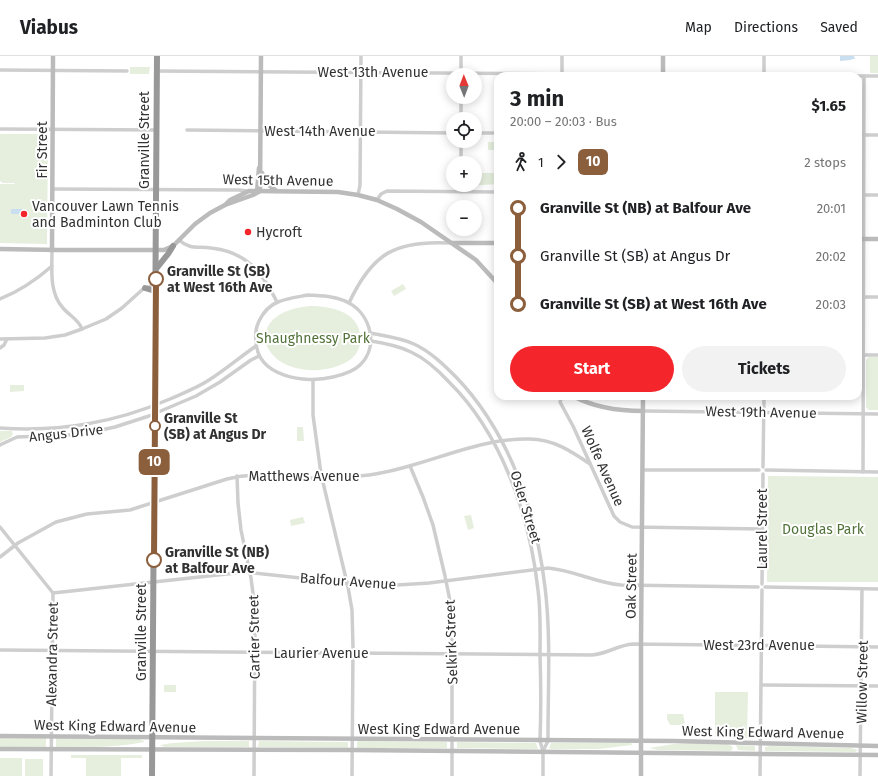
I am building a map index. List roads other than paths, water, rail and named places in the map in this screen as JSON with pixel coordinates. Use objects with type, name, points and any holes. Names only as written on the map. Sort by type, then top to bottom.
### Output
[{"type":"highway","name":"Granville Street","points":[[152,776],[157,56]]},
{"type":"highway","points":[[156,269],[173,246]]},
{"type":"highway","points":[[145,288],[155,288]]},
{"type":"main road","name":"Fir Street","points":[[52,250],[53,56]]},
{"type":"main road","points":[[258,192],[261,172],[261,56]]},
{"type":"main road","points":[[663,56],[663,72]]},
{"type":"main road","points":[[258,192],[258,172],[260,164]]},
{"type":"main road","points":[[261,172],[267,184],[277,191]]},
{"type":"main road","points":[[225,205],[230,200],[249,191]]},
{"type":"main road","name":"West 15th Avenue","points":[[249,191],[324,192],[358,195],[377,200]]},
{"type":"main road","points":[[0,249],[168,249],[203,218],[225,205],[258,192]]},
{"type":"main road","points":[[377,200],[409,216],[452,243],[476,260],[494,280]]},
{"type":"main road","points":[[864,239],[878,239]]},
{"type":"main road","points":[[452,243],[494,243]]},
{"type":"main road","points":[[583,400],[605,408],[643,411]]},
{"type":"main road","name":"Oak Street","points":[[641,776],[643,400]]},
{"type":"main road","name":"West King Edward Avenue","points":[[0,736],[734,742],[760,744],[878,746]]},
{"type":"main road","points":[[734,742],[735,753]]},
{"type":"main road","name":"West King Edward Avenue","points":[[0,749],[452,750],[878,755]]},
{"type":"street","points":[[358,195],[360,185],[361,56]]},
{"type":"street","points":[[461,56],[461,68]]},
{"type":"street","points":[[562,56],[562,72]]},
{"type":"street","points":[[764,56],[764,72]]},
{"type":"street","points":[[0,70],[126,70]]},
{"type":"street","name":"West 13th Avenue","points":[[157,71],[446,74]]},
{"type":"street","name":"West 13th Avenue","points":[[482,74],[494,74]]},
{"type":"street","points":[[863,472],[864,76],[878,76]]},
{"type":"street","points":[[0,129],[156,130]]},
{"type":"street","name":"West 14th Avenue","points":[[187,130],[446,133]]},
{"type":"street","points":[[482,133],[494,133]]},
{"type":"street","points":[[864,135],[878,136]]},
{"type":"street","name":"West 15th Avenue","points":[[52,189],[249,191]]},
{"type":"street","points":[[377,200],[385,191],[446,192]]},
{"type":"street","points":[[482,192],[494,192]]},
{"type":"street","points":[[864,195],[878,195]]},
{"type":"street","points":[[179,240],[188,247],[219,249],[237,255],[249,262],[265,279],[277,302]]},
{"type":"street","points":[[348,303],[361,278],[369,267],[388,252],[400,247],[416,244],[434,242],[452,243]]},
{"type":"street","name":"Fir Street","points":[[52,250],[52,280],[55,295],[61,306],[79,322],[82,329]]},
{"type":"street","points":[[0,299],[15,293],[52,266]]},
{"type":"street","points":[[0,339],[45,338],[65,335],[106,319],[122,308],[145,288]]},
{"type":"street","points":[[308,295],[327,296],[348,303],[355,307],[363,316],[368,324],[370,334],[371,341],[365,360],[359,366],[332,378],[313,380],[289,377],[274,370],[264,363],[259,356],[256,346],[256,330],[261,316],[277,302],[308,295]]},
{"type":"street","points":[[864,297],[878,297]]},
{"type":"street","name":"Osler Street","points":[[370,334],[395,338],[414,344],[432,355],[450,372],[479,404],[502,441],[518,478],[530,513],[543,569],[547,611],[548,741],[543,751]]},
{"type":"street","points":[[0,348],[4,345],[7,339]]},
{"type":"street","name":"Osler Street","points":[[371,341],[394,345],[411,352],[427,361],[454,386],[473,408],[487,430],[512,481],[529,539],[535,569],[540,611],[540,741],[543,751],[543,776]]},
{"type":"street","name":"Angus Drive","points":[[0,428],[17,429],[69,427],[122,417],[155,405],[208,380],[256,346]]},
{"type":"street","points":[[864,355],[878,355]]},
{"type":"street","name":"Angus Drive","points":[[0,445],[17,437],[69,435],[92,432],[115,427],[155,414],[196,396],[259,356]]},
{"type":"street","points":[[313,380],[313,415],[322,478],[352,610],[352,776]]},
{"type":"street","name":"Wolfe Avenue","points":[[561,400],[560,402],[574,426],[614,516],[618,521],[628,527],[642,528],[762,529]]},
{"type":"street","points":[[764,400],[763,467],[766,470],[878,472]]},
{"type":"street","name":"West 19th Avenue","points":[[643,411],[878,414]]},
{"type":"street","points":[[17,429],[17,437]]},
{"type":"street","name":"Matthews Avenue","points":[[0,557],[33,534],[56,522],[72,517],[99,512],[130,510],[237,476],[266,474],[298,478],[322,478],[370,475],[410,466],[494,442],[529,438],[544,440],[562,446],[590,464]]},
{"type":"street","name":"Selkirk Street","points":[[410,466],[433,525],[452,611],[452,776]]},
{"type":"street","points":[[643,470],[759,470],[763,467]]},
{"type":"street","points":[[759,470],[762,474],[766,470]]},
{"type":"street","name":"Laurel Street","points":[[760,776],[762,474]]},
{"type":"street","name":"Cartier Street","points":[[237,476],[241,530],[250,572],[255,609],[254,776]]},
{"type":"street","name":"Alexandra Street","points":[[0,527],[53,593],[51,776]]},
{"type":"street","name":"Balfour Avenue","points":[[53,593],[191,577],[250,572],[347,583],[397,585],[446,581],[535,569],[564,571],[613,584],[641,586],[878,589]]},
{"type":"street","name":"Willow Street","points":[[860,776],[862,588]]},
{"type":"street","name":"Laurier Avenue","points":[[0,650],[597,654],[625,645],[641,644]]},
{"type":"street","name":"West 23rd Avenue","points":[[641,644],[878,647]]},
{"type":"street","points":[[761,686],[878,686]]},
{"type":"water","points":[[840,56],[854,56],[855,59],[840,61]]},
{"type":"water","points":[[11,209],[23,209],[23,214],[11,214]]},
{"type":"place","name":"Vancouver Lawn Tennis and Badminton Club","points":[[24,214]]},
{"type":"place","name":"Hycroft","points":[[248,232]]},
{"type":"place","name":"Granville St (SB) at West 16th Ave","points":[[156,279]]},
{"type":"place","name":"Granville St (SB) at Angus Dr","points":[[155,426]]},
{"type":"place","name":"Granville St (NB) at Balfour Ave","points":[[154,560]]},
{"type":"park label","name":"Shaughnessy Park","points":[[313,338]]},
{"type":"park label","name":"Douglas Park","points":[[823,529]]}]
